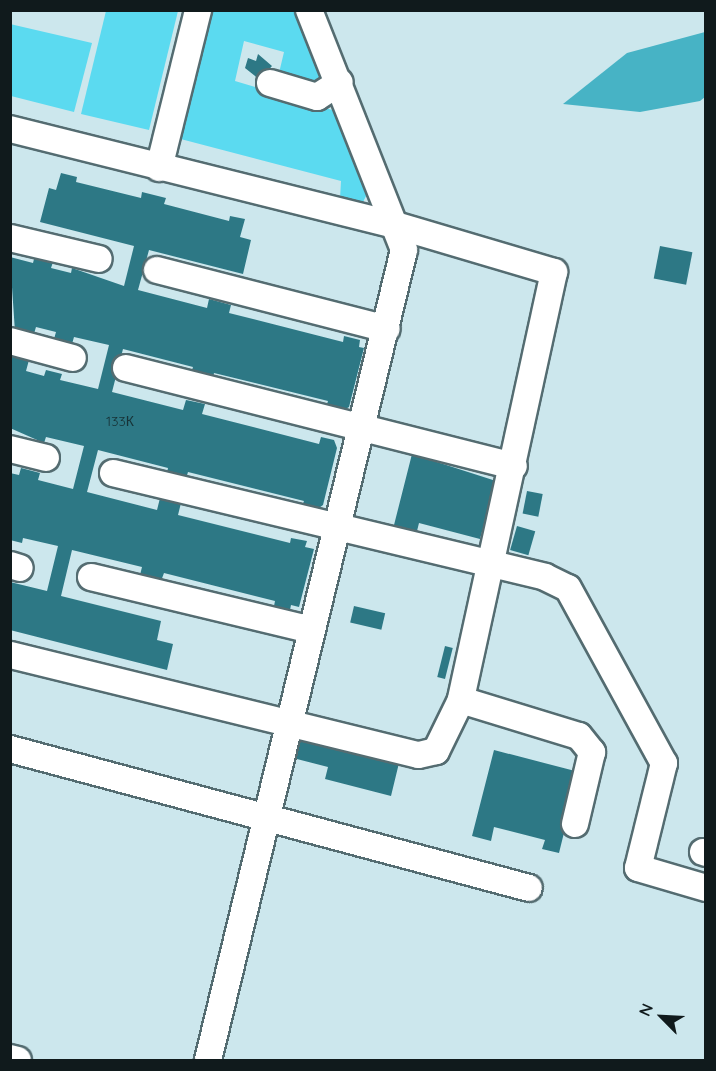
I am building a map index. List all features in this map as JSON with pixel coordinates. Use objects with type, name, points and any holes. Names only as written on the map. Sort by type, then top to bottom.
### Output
[{"type":"street","points":[[159,168],[198,10]]},
{"type":"street","points":[[208,1060],[387,329],[404,250],[340,82],[309,10]]},
{"type":"street","points":[[270,83],[317,97],[340,82]]},
{"type":"street","points":[[10,129],[395,225],[554,272],[494,564],[461,700],[436,751],[418,755],[10,655]]},
{"type":"street","points":[[10,238],[99,259]]},
{"type":"street","points":[[157,270],[387,329]]},
{"type":"street","points":[[10,341],[73,358]]},
{"type":"street","points":[[126,368],[514,466]]},
{"type":"street","points":[[10,448],[46,458]]},
{"type":"street","points":[[113,473],[337,529],[494,564],[568,588],[664,763],[638,868],[705,888]]},
{"type":"street","points":[[91,577],[312,630]]},
{"type":"street","points":[[461,700],[579,736],[592,752],[575,824]]},
{"type":"street","points":[[10,748],[266,821],[529,888]]},
{"type":"street","points":[[10,1058],[18,1060]]},
{"type":"shaded area","points":[[106,11],[178,11],[149,130],[81,114]]},
{"type":"shaded area","points":[[204,11],[297,11],[323,78],[315,86],[279,73],[284,52],[244,41],[235,81],[339,112],[369,190],[363,202],[340,199],[341,181],[173,137]]},
{"type":"shaded area","points":[[10,24],[92,43],[74,112],[11,96]]},
{"type":"shaded area","points":[[705,32],[705,97],[700,101],[640,112],[563,104],[627,53]]},
{"type":"building","points":[[258,54],[272,66],[260,80],[245,68],[248,58],[256,61]]},
{"type":"building","points":[[61,173],[77,177],[76,182],[141,198],[142,192],[166,198],[164,204],[229,221],[230,216],[245,219],[240,237],[251,240],[243,274],[149,250],[138,290],[207,308],[209,299],[231,305],[229,313],[343,342],[344,336],[360,340],[359,347],[364,348],[349,407],[342,411],[326,407],[328,401],[214,373],[212,382],[190,376],[193,367],[123,349],[112,392],[183,410],[186,400],[205,404],[202,414],[319,444],[321,437],[334,440],[337,448],[323,505],[316,510],[302,506],[304,501],[188,472],[185,482],[166,477],[168,468],[98,450],[87,492],[157,510],[160,498],[181,503],[178,515],[290,543],[291,538],[307,541],[305,547],[314,549],[299,607],[291,605],[290,610],[274,606],[275,601],[164,573],[161,581],[140,575],[142,567],[72,550],[61,596],[161,621],[157,640],[173,644],[167,670],[10,630],[10,582],[47,591],[58,546],[23,538],[22,543],[10,540],[10,473],[19,475],[21,468],[40,473],[38,480],[73,489],[84,446],[46,437],[44,443],[10,428],[10,355],[29,360],[26,371],[44,376],[46,370],[62,374],[60,380],[98,389],[109,345],[74,337],[72,344],[54,339],[56,332],[36,327],[33,337],[15,332],[10,257],[33,263],[35,255],[54,259],[51,268],[71,273],[72,268],[124,286],[134,246],[40,222],[49,188],[56,190]]},
{"type":"building","points":[[660,246],[692,252],[686,285],[654,278]]},
{"type":"building","points":[[412,454],[496,481],[480,539],[419,523],[416,535],[393,529]]},
{"type":"building","points":[[527,491],[543,494],[538,517],[523,514]]},
{"type":"building","points":[[517,526],[535,531],[528,555],[510,550]]},
{"type":"building","points":[[354,606],[385,613],[381,630],[350,623]]},
{"type":"building","points":[[445,646],[453,648],[445,679],[437,677]]},
{"type":"building","points":[[298,738],[399,763],[391,796],[325,779],[328,767],[293,758]]},
{"type":"building","points":[[494,750],[579,772],[559,853],[542,849],[545,840],[494,827],[491,841],[472,836]]}]
